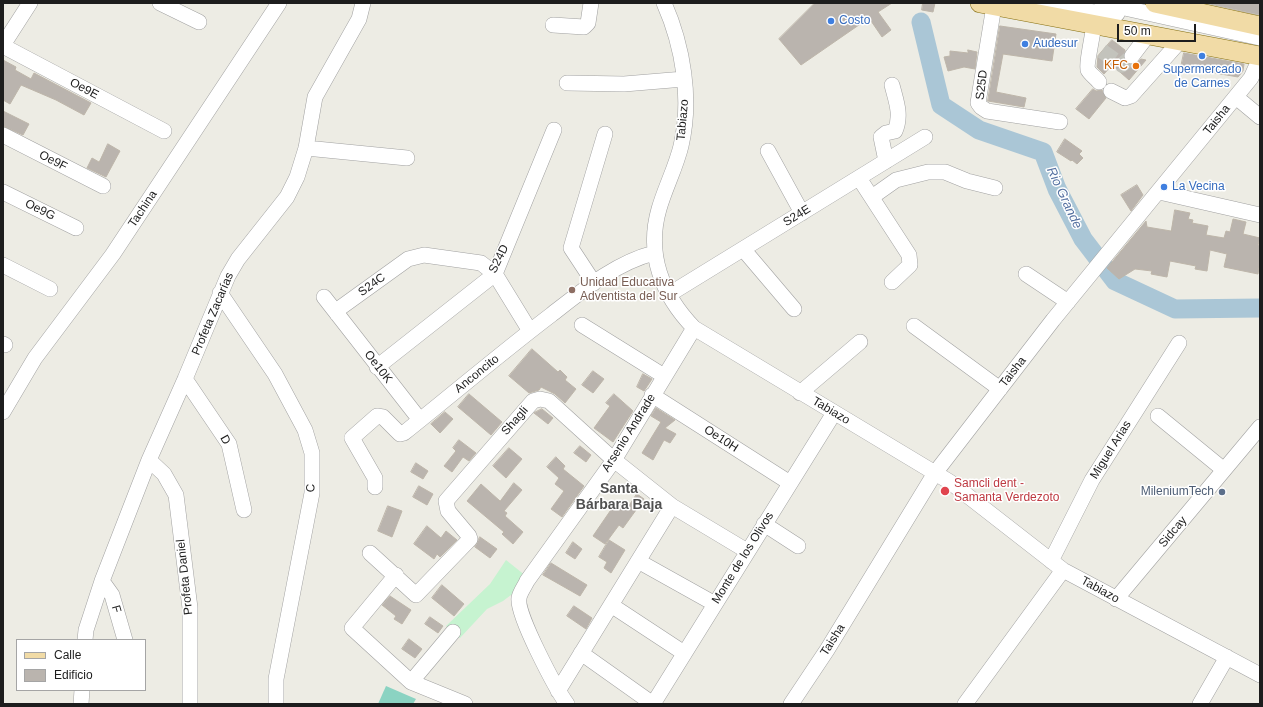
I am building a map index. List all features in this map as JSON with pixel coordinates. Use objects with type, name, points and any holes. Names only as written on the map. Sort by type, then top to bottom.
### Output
[{"type":"main road","points":[[987,4],[1260,57]]},
{"type":"main road","points":[[1155,9],[1260,26]]},
{"type":"street","points":[[3,46],[30,3]]},
{"type":"street","points":[[160,3],[200,22]]},
{"type":"street","name":"Tachina","points":[[3,412],[35,358],[113,254],[279,3]]},
{"type":"street","name":"Profeta Zacarías","points":[[85,639],[86,630],[102,581],[149,460],[185,379],[220,294],[238,259],[286,197],[298,177],[306,148],[312,106],[315,97],[359,19],[363,3]]},
{"type":"street","points":[[553,25],[584,27],[588,23],[591,3]]},
{"type":"street","name":"Tabiazo","points":[[664,3],[676,34],[684,78],[685,118],[681,145],[655,224],[654,253],[659,273],[668,295],[682,316],[694,328],[950,482],[1057,565],[1116,599],[1227,656],[1260,675]]},
{"type":"street","points":[[1040,3],[1100,13],[1155,9]]},
{"type":"street","points":[[1102,3],[1155,9],[1260,38]]},
{"type":"street","name":"S25D","points":[[987,4],[978,103],[980,107],[987,111],[1060,122]]},
{"type":"street","points":[[1094,25],[1097,48],[1087,62],[1088,69],[1099,82]]},
{"type":"street","points":[[1132,56],[1148,35]]},
{"type":"street","points":[[1111,91],[1126,98],[1131,96],[1180,41]]},
{"type":"street","name":"Oe9E","points":[[3,46],[164,131]]},
{"type":"street","name":"Taisha","points":[[791,704],[827,650],[935,473],[1068,302],[1251,78],[1260,57]]},
{"type":"street","points":[[567,83],[624,84],[684,78]]},
{"type":"street","points":[[886,161],[881,137],[886,133],[895,130],[899,123],[899,110],[892,85]]},
{"type":"street","points":[[1236,97],[1260,117]]},
{"type":"street","name":"S24D","points":[[377,367],[495,274],[554,130]]},
{"type":"street","points":[[594,283],[571,248],[605,134]]},
{"type":"street","name":"Oe9F","points":[[3,135],[103,186]]},
{"type":"street","name":"S24E","points":[[668,295],[925,137]]},
{"type":"street","points":[[306,148],[407,158]]},
{"type":"street","points":[[768,151],[802,213]]},
{"type":"street","points":[[872,196],[896,180],[928,172],[945,172],[967,182],[995,188]]},
{"type":"street","points":[[859,178],[909,255],[910,265],[892,282]]},
{"type":"street","name":"Oe9G","points":[[3,192],[76,228]]},
{"type":"street","points":[[1159,192],[1260,215]]},
{"type":"street","points":[[743,249],[794,310]]},
{"type":"street","name":"Anconcito","points":[[375,487],[375,478],[352,438],[377,416],[383,417],[400,434],[420,420],[530,331],[594,283],[638,257],[654,253]]},
{"type":"street","name":"S24C","points":[[337,314],[340,308],[408,259],[424,255],[475,261],[495,274]]},
{"type":"street","points":[[3,265],[50,289]]},
{"type":"street","points":[[495,274],[530,331]]},
{"type":"street","points":[[1026,274],[1068,302]]},
{"type":"street","name":"C","points":[[220,294],[275,374],[305,430],[312,453],[312,493],[276,679],[276,704]]},
{"type":"street","name":"Oe10K","points":[[324,297],[377,367],[420,420]]},
{"type":"street","points":[[582,325],[664,376]]},
{"type":"street","points":[[914,326],[1000,389]]},
{"type":"street","name":"Arsenio Andrade","points":[[567,704],[558,691],[523,617],[518,598],[527,581],[614,460],[694,328]]},
{"type":"street","points":[[800,393],[860,342]]},
{"type":"street","name":"Miguel Arias","points":[[965,704],[1057,565],[1092,480],[1179,343]]},
{"type":"street","name":"D","points":[[185,379],[229,444],[244,510]]},
{"type":"street","name":"Oe10H","points":[[652,395],[790,483]]},
{"type":"street","name":"Shagli","points":[[370,553],[396,575],[416,596],[469,542],[469,536],[448,511],[446,501],[533,401],[540,399],[549,401],[614,460],[672,506],[747,551]]},
{"type":"street","name":"Monte de los Olivos","points":[[653,704],[834,413]]},
{"type":"street","points":[[1158,416],[1224,470]]},
{"type":"street","name":"Sidcay","points":[[1116,599],[1260,427]]},
{"type":"street","name":"Profeta Daniel","points":[[149,460],[164,474],[176,495],[190,608],[190,704]]},
{"type":"street","points":[[558,691],[672,506]]},
{"type":"street","points":[[764,524],[798,546]]},
{"type":"street","points":[[638,561],[715,604]]},
{"type":"street","points":[[396,575],[352,628],[411,682],[465,704]]},
{"type":"street","name":"F","points":[[102,581],[112,595],[125,639]]},
{"type":"street","points":[[611,605],[684,653]]},
{"type":"street","points":[[411,682],[454,632]]},
{"type":"street","points":[[581,653],[653,704]]},
{"type":"street","points":[[1200,704],[1227,656]]},
{"type":"street","points":[[81,704],[82,691]]},
{"type":"green space","points":[[506,560],[526,576],[515,592],[503,601],[487,609],[460,638],[446,626],[490,584]]},
{"type":"shaded area","points":[[386,686],[416,699],[413,704],[378,704]]},
{"type":"building","name":"Costo","points":[[815,3],[892,3],[878,12],[891,30],[882,37],[869,18],[801,65],[779,39]]},
{"type":"building","points":[[923,3],[935,3],[933,12],[922,10]]},
{"type":"building","points":[[1206,3],[1260,3],[1260,15]]},
{"type":"building","name":"Audesur","points":[[1000,26],[1056,34],[1052,61],[1003,54],[996,92],[1026,98],[1024,107],[988,101]]},
{"type":"building","points":[[1112,40],[1125,50],[1124,59],[1127,63],[1135,64],[1141,59],[1146,60],[1129,80],[1112,65],[1104,74],[1097,67],[1098,56]]},
{"type":"building","points":[[968,50],[977,52],[975,69],[964,67],[948,71],[944,57],[950,56],[950,51],[968,53]]},
{"type":"building","points":[[1184,53],[1244,64],[1243,71],[1238,77],[1181,67]]},
{"type":"building","points":[[3,60],[16,67],[15,70],[31,79],[34,73],[91,103],[84,115],[56,100],[21,85],[10,104],[3,100]]},
{"type":"building","points":[[1093,89],[1096,91],[1102,90],[1106,98],[1089,119],[1076,109]]},
{"type":"building","points":[[3,111],[29,124],[23,135],[3,126]]},
{"type":"building","points":[[1065,139],[1082,151],[1079,154],[1083,158],[1077,164],[1057,152]]},
{"type":"building","points":[[108,144],[120,151],[106,177],[87,168],[92,158],[99,162]]},
{"type":"building","points":[[1137,185],[1143,195],[1131,211],[1121,195]]},
{"type":"building","points":[[1175,210],[1190,213],[1188,219],[1193,220],[1192,223],[1208,226],[1206,235],[1224,238],[1226,231],[1230,232],[1233,219],[1246,222],[1243,234],[1260,238],[1258,245],[1260,246],[1260,261],[1258,274],[1224,267],[1227,254],[1210,250],[1207,271],[1195,269],[1196,266],[1170,261],[1167,277],[1151,274],[1152,271],[1135,269],[1119,279],[1107,268],[1146,221],[1147,227],[1171,231]]},
{"type":"building","points":[[532,349],[558,372],[560,370],[567,377],[565,380],[576,389],[565,403],[555,394],[541,387],[539,390],[529,393],[509,376]]},
{"type":"building","points":[[593,371],[604,379],[593,393],[582,385]]},
{"type":"building","points":[[643,374],[652,379],[644,391],[637,387]]},
{"type":"building","points":[[469,394],[502,422],[491,435],[458,407]]},
{"type":"building","points":[[614,394],[633,411],[613,442],[594,428],[610,406],[606,403]]},
{"type":"building","points":[[656,408],[675,420],[665,428],[676,434],[670,443],[664,440],[653,460],[642,453],[661,422],[651,416]]},
{"type":"building","points":[[542,409],[553,418],[548,424],[534,413]]},
{"type":"building","points":[[445,412],[453,419],[440,433],[431,424]]},
{"type":"building","points":[[459,440],[476,453],[469,461],[463,457],[452,472],[444,466],[456,451],[453,448]]},
{"type":"building","points":[[580,446],[591,455],[586,462],[574,453]]},
{"type":"building","points":[[509,448],[522,459],[506,478],[493,466]]},
{"type":"building","points":[[556,457],[565,466],[563,469],[584,486],[562,517],[551,509],[564,491],[555,484],[559,478],[547,467]]},
{"type":"building","points":[[416,463],[428,471],[423,479],[411,472]]},
{"type":"building","points":[[514,483],[522,490],[504,511],[507,513],[505,516],[523,532],[513,544],[502,534],[504,532],[467,501],[481,484],[500,501]]},
{"type":"building","points":[[419,486],[433,494],[427,505],[413,497]]},
{"type":"building","points":[[637,494],[644,499],[623,528],[619,525],[605,544],[593,536],[617,501],[627,508]]},
{"type":"building","points":[[388,506],[402,511],[392,537],[378,531]]},
{"type":"building","points":[[427,526],[441,538],[446,531],[457,540],[440,557],[437,554],[434,559],[414,544]]},
{"type":"building","points":[[480,537],[497,549],[490,558],[475,547]]},
{"type":"building","points":[[609,540],[625,550],[611,573],[604,568],[607,562],[599,557]]},
{"type":"building","points":[[573,542],[582,549],[575,559],[566,553]]},
{"type":"building","points":[[551,563],[587,585],[580,596],[543,575]]},
{"type":"building","points":[[442,585],[464,604],[454,616],[432,598]]},
{"type":"building","points":[[390,596],[411,610],[402,624],[394,619],[396,616],[382,605]]},
{"type":"building","points":[[574,606],[592,618],[586,629],[567,616]]},
{"type":"building","points":[[430,617],[443,626],[438,633],[425,624]]},
{"type":"building","points":[[409,639],[422,649],[415,658],[402,649]]},
{"type":"waterway","name":"Rio Grande","points":[[921,22],[941,105],[979,130],[1043,152],[1057,189],[1083,239],[1115,281],[1175,309],[1260,308]]},
{"type":"tunnel","points":[[1102,51],[1122,65],[1132,56]]},
{"type":"place","name":"Costo","points":[[831,21]]},
{"type":"place","name":"Audesur","points":[[1025,44]]},
{"type":"place","name":"Supermercado de Carnes","points":[[1202,56]]},
{"type":"place","name":"KFC","points":[[1136,66]]},
{"type":"place","name":"La Vecina","points":[[1164,187]]},
{"type":"place","name":"Unidad Educativa Adventista del Sur","points":[[572,290]]},
{"type":"place","name":"Samcli dent - Samanta Verdezoto","points":[[945,491]]},
{"type":"place","name":"MileniumTech","points":[[1222,492]]},
{"type":"district","name":"Santa Bárbara Baja","points":[[619,498]]}]
